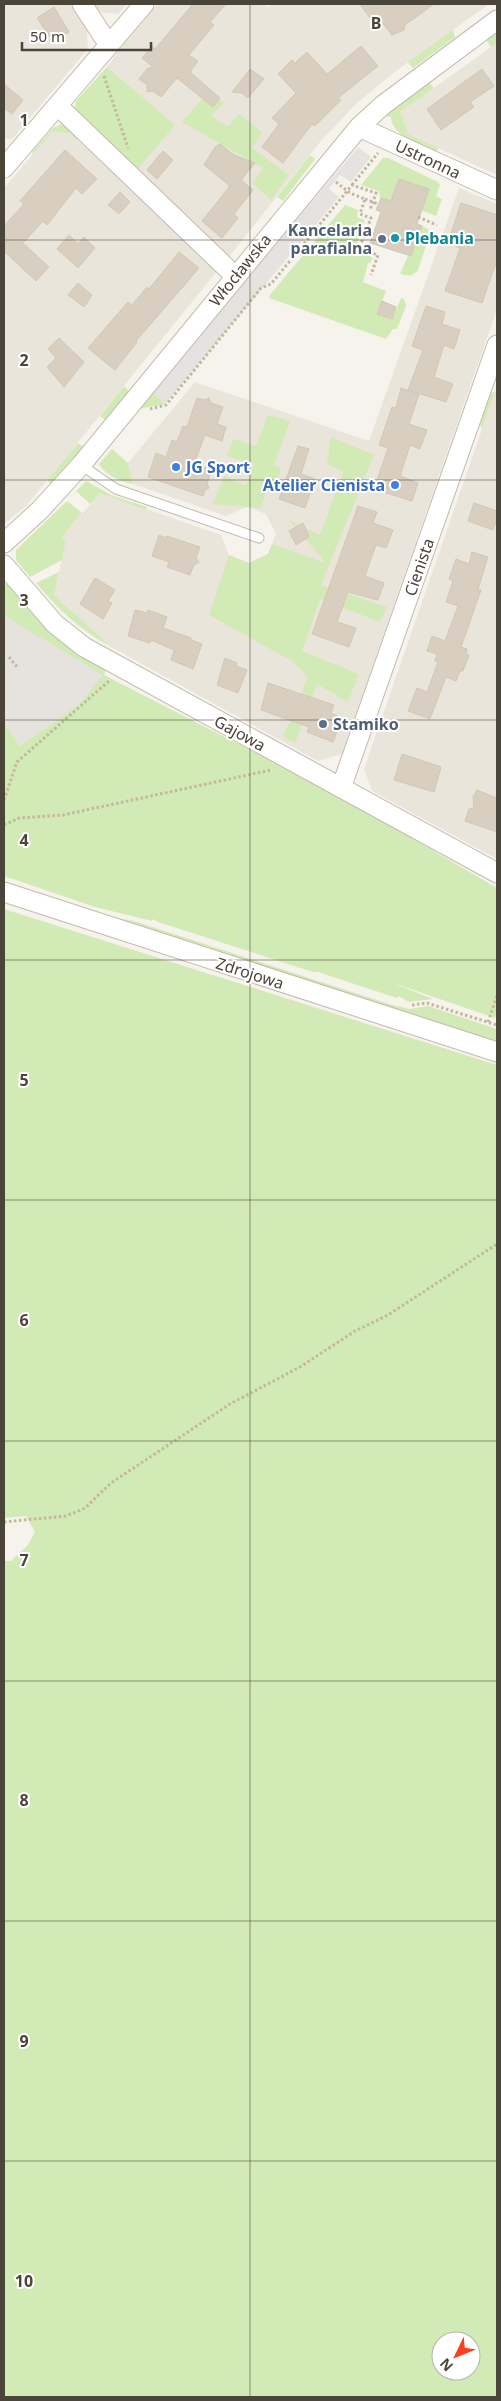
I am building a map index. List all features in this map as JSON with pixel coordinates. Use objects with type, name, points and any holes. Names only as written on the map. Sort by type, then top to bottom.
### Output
[{"type":"street","points":[[82,4],[105,39],[111,43]]},
{"type":"street","points":[[4,167],[144,4]]},
{"type":"street","name":"Włocławska","points":[[4,543],[40,510],[82,465],[359,127],[383,105],[497,20]]},
{"type":"street","points":[[58,106],[236,276]]},
{"type":"street","name":"Ustronna","points":[[359,127],[497,190]]},
{"type":"street","name":"Cienista","points":[[341,788],[497,345]]},
{"type":"street","name":"Gajowa","points":[[4,566],[55,624],[84,647],[497,873]]},
{"type":"street","name":"Zdrojowa","points":[[4,892],[497,1052]]},
{"type":"lane","points":[[82,465],[116,489],[259,538]]},
{"type":"path","points":[[101,68],[131,157],[131,176]]},
{"type":"path","points":[[148,410],[166,405],[261,288],[271,284],[375,156],[384,149]]},
{"type":"path","points":[[330,177],[347,191],[378,204]]},
{"type":"path","points":[[352,186],[376,193],[370,210]]},
{"type":"path","points":[[365,199],[360,214],[371,218],[359,249],[378,255],[371,275]]},
{"type":"path","points":[[418,217],[437,225]]},
{"type":"path","points":[[10,657],[17,667]]},
{"type":"path","points":[[4,800],[17,762],[123,669]]},
{"type":"path","points":[[4,825],[18,818],[63,815],[268,771],[292,762]]},
{"type":"path","points":[[488,1022],[497,996]]},
{"type":"path","points":[[4,1522],[66,1516],[85,1508],[111,1483],[230,1404],[300,1367],[355,1331],[388,1315],[497,1244]]},
{"type":"shaded area","points":[[4,4],[70,4],[87,30],[88,49],[12,139],[4,139]]},
{"type":"shaded area","points":[[95,4],[127,4],[118,14],[100,12]]},
{"type":"shaded area","points":[[158,4],[264,4],[268,7],[273,4],[489,4],[396,71],[356,104],[320,142],[228,258],[137,170],[174,125],[107,67],[137,25]]},
{"type":"shaded area","points":[[497,43],[497,175],[407,134],[400,112]]},
{"type":"shaded area","points":[[52,132],[70,133],[124,183],[127,181],[218,270],[27,505],[4,524],[4,188]]},
{"type":"shaded area","points":[[358,147],[371,157],[351,182],[340,175],[329,189],[339,197],[165,404],[152,391]]},
{"type":"shaded area","points":[[459,188],[497,204],[497,309],[342,754],[318,761],[111,647],[54,595],[66,540],[62,537],[100,493],[221,535],[229,555],[249,563],[268,554],[276,534],[266,514],[247,507],[226,516],[133,484],[128,463],[195,382],[369,441]]},
{"type":"shaded area","points":[[497,386],[497,859],[372,791],[364,769]]},
{"type":"shaded area","points":[[4,616],[104,675],[79,704],[20,746],[4,723]]},
{"type":"green space","points":[[497,29],[497,43],[491,47],[485,38]]},
{"type":"green space","points":[[453,30],[455,37],[413,68],[408,62]]},
{"type":"green space","points":[[107,67],[175,125],[137,170],[75,108],[76,101]]},
{"type":"green space","points":[[427,80],[434,88],[400,112],[408,134],[438,148],[437,151],[402,135],[396,130],[391,117],[386,116],[390,110]]},
{"type":"green space","points":[[209,91],[224,103],[211,115],[228,127],[239,114],[262,132],[252,148],[289,175],[271,200],[252,183],[263,168],[182,122]]},
{"type":"green space","points":[[62,124],[78,130],[77,140],[70,133],[52,132],[33,154],[32,152],[53,128]]},
{"type":"green space","points":[[310,155],[315,159],[283,201],[277,197]]},
{"type":"green space","points":[[383,158],[388,158],[438,182],[440,185],[436,196],[442,199],[436,216],[420,210],[429,189],[399,179],[392,202],[380,198],[379,191],[361,185]]},
{"type":"green space","points":[[345,205],[358,210],[357,217],[365,220],[355,250],[373,258],[368,263],[363,282],[386,291],[377,314],[392,319],[401,298],[404,299],[406,306],[397,329],[393,329],[386,339],[269,298]]},
{"type":"green space","points":[[422,226],[431,231],[418,270],[410,275],[400,274],[408,256],[411,257]]},
{"type":"green space","points":[[124,386],[129,391],[105,420],[100,416]]},
{"type":"green space","points":[[152,391],[165,404],[138,409]]},
{"type":"green space","points":[[495,392],[482,429],[480,425],[490,393]]},
{"type":"green space","points":[[268,415],[290,421],[274,465],[281,469],[274,493],[267,489],[261,508],[213,504],[224,476],[246,486],[254,464],[227,456],[233,439],[256,446]]},
{"type":"green space","points":[[331,437],[374,455],[321,585],[387,607],[380,622],[320,599],[302,651],[359,674],[348,702],[317,684],[295,743],[283,737],[308,677],[292,661],[209,615],[229,555],[249,563],[268,554],[272,544],[326,563],[289,520],[320,535],[343,472],[327,464]]},
{"type":"green space","points":[[78,443],[83,447],[51,484],[47,480]]},
{"type":"green space","points":[[112,449],[128,463],[133,484],[123,482],[114,477],[99,464]]},
{"type":"green space","points":[[86,481],[111,495],[147,507],[146,510],[100,493],[90,504],[76,491]]},
{"type":"green space","points":[[67,501],[82,513],[62,537],[66,540],[62,560],[30,577],[16,560],[16,550]]},
{"type":"green space","points":[[59,572],[54,595],[111,647],[70,619],[36,583]]},
{"type":"green space","points":[[7,583],[53,635],[106,669],[104,675],[338,795],[497,888],[497,1012],[495,1018],[390,982],[433,999],[409,1002],[398,996],[397,998],[313,972],[153,919],[152,921],[95,907],[4,876],[4,723],[20,746],[79,704],[103,675],[4,616],[4,586]]},
{"type":"green space","points":[[4,909],[497,1065],[497,2397],[4,2397],[4,1561],[11,1561],[28,1545],[35,1532],[26,1516],[4,1518]]},
{"type":"green space","points":[[100,915],[134,921],[389,1004],[410,1009],[428,1006],[497,1029],[497,1043]]},
{"type":"building","points":[[193,4],[226,4],[210,22],[214,25],[189,55],[198,61],[190,72],[220,98],[213,107],[177,78],[161,97],[153,91],[147,92],[147,85],[139,79],[147,69],[153,67],[142,58],[152,46],[155,49]]},
{"type":"building","points":[[360,4],[434,4],[405,25],[404,30],[392,35],[378,17],[372,21]]},
{"type":"building","points":[[54,7],[69,32],[53,42],[37,18]]},
{"type":"building","points":[[361,46],[378,66],[338,98],[341,100],[315,126],[312,124],[283,163],[262,147],[279,124],[272,118],[296,93],[278,74],[292,60],[295,63],[307,52],[327,74]]},
{"type":"building","points":[[250,69],[264,79],[248,98],[242,93],[232,92]]},
{"type":"building","points":[[482,69],[494,86],[470,102],[474,107],[441,130],[427,109]]},
{"type":"building","points":[[4,84],[23,100],[12,114],[4,108]]},
{"type":"building","points":[[220,144],[234,155],[255,163],[241,180],[253,190],[234,214],[238,218],[222,238],[202,221],[230,186],[204,165],[215,147]]},
{"type":"building","points":[[65,150],[97,179],[82,194],[76,188],[47,225],[43,221],[23,243],[49,267],[36,281],[4,251],[4,226],[24,204],[20,201]]},
{"type":"building","points":[[163,151],[173,160],[157,179],[147,170]]},
{"type":"building","points":[[399,179],[429,189],[417,224],[422,226],[411,256],[370,243],[381,212],[376,210],[381,198],[391,201]]},
{"type":"building","points":[[120,192],[130,202],[119,214],[108,205]]},
{"type":"building","points":[[461,203],[497,215],[497,260],[482,303],[445,291],[460,248],[448,243]]},
{"type":"building","points":[[69,235],[78,244],[84,237],[95,248],[78,268],[57,249]]},
{"type":"building","points":[[179,252],[199,268],[136,341],[115,370],[88,348],[128,302],[132,305],[147,287],[149,289]]},
{"type":"building","points":[[78,283],[92,295],[84,307],[68,295]]},
{"type":"building","points":[[382,301],[396,307],[392,319],[377,314]]},
{"type":"building","points":[[426,306],[445,312],[442,324],[460,330],[454,349],[444,345],[434,377],[453,384],[446,402],[408,390],[423,350],[412,346]]},
{"type":"building","points":[[59,338],[84,362],[64,387],[47,367],[56,358],[48,349]]},
{"type":"building","points":[[401,388],[419,394],[409,424],[427,430],[420,449],[410,445],[400,476],[418,483],[412,501],[374,489],[388,448],[379,445],[392,407],[396,408]]},
{"type":"building","points":[[197,398],[204,400],[209,398],[211,403],[223,407],[217,424],[226,427],[222,441],[205,435],[194,464],[212,470],[207,483],[209,488],[205,490],[203,496],[148,477],[156,453],[166,457],[172,440],[177,442],[183,426],[187,427]]},
{"type":"building","points":[[298,446],[309,449],[301,474],[315,479],[305,508],[279,499]]},
{"type":"building","points":[[474,503],[497,511],[497,519],[493,530],[468,521]]},
{"type":"building","points":[[358,506],[377,512],[373,523],[393,530],[386,548],[376,545],[365,576],[384,583],[378,600],[348,592],[337,622],[356,628],[349,647],[312,634]]},
{"type":"building","points":[[303,523],[309,537],[296,545],[289,531]]},
{"type":"building","points":[[159,535],[200,547],[196,558],[199,562],[194,565],[190,575],[167,567],[169,562],[152,556]]},
{"type":"building","points":[[472,552],[488,557],[478,589],[481,590],[461,647],[467,649],[466,654],[469,655],[463,671],[460,671],[456,681],[446,677],[430,719],[408,711],[417,688],[427,692],[438,662],[435,661],[437,654],[427,651],[432,636],[445,641],[458,606],[446,602],[453,581],[449,579],[456,559],[469,564]]},
{"type":"building","points":[[95,578],[115,590],[108,601],[112,603],[103,619],[80,604]]},
{"type":"building","points":[[135,610],[147,613],[148,610],[167,617],[163,628],[202,644],[193,669],[171,660],[174,650],[151,640],[150,643],[128,636]]},
{"type":"building","points":[[225,658],[237,663],[236,666],[247,670],[238,693],[217,685]]},
{"type":"building","points":[[268,683],[334,705],[331,713],[342,718],[333,742],[307,732],[309,727],[261,710]]},
{"type":"building","points":[[402,754],[441,767],[434,792],[394,780]]},
{"type":"building","points":[[477,790],[497,798],[497,832],[465,821],[469,809],[474,808],[473,797]]},
{"type":"place","name":"Plebania","points":[[395,238]]},
{"type":"place","name":"Kancelaria parafialna","points":[[382,239]]},
{"type":"place","name":"JG Sport","points":[[176,467]]},
{"type":"place","name":"Atelier Cienista","points":[[395,485]]},
{"type":"place","name":"Stamiko","points":[[323,724]]}]
